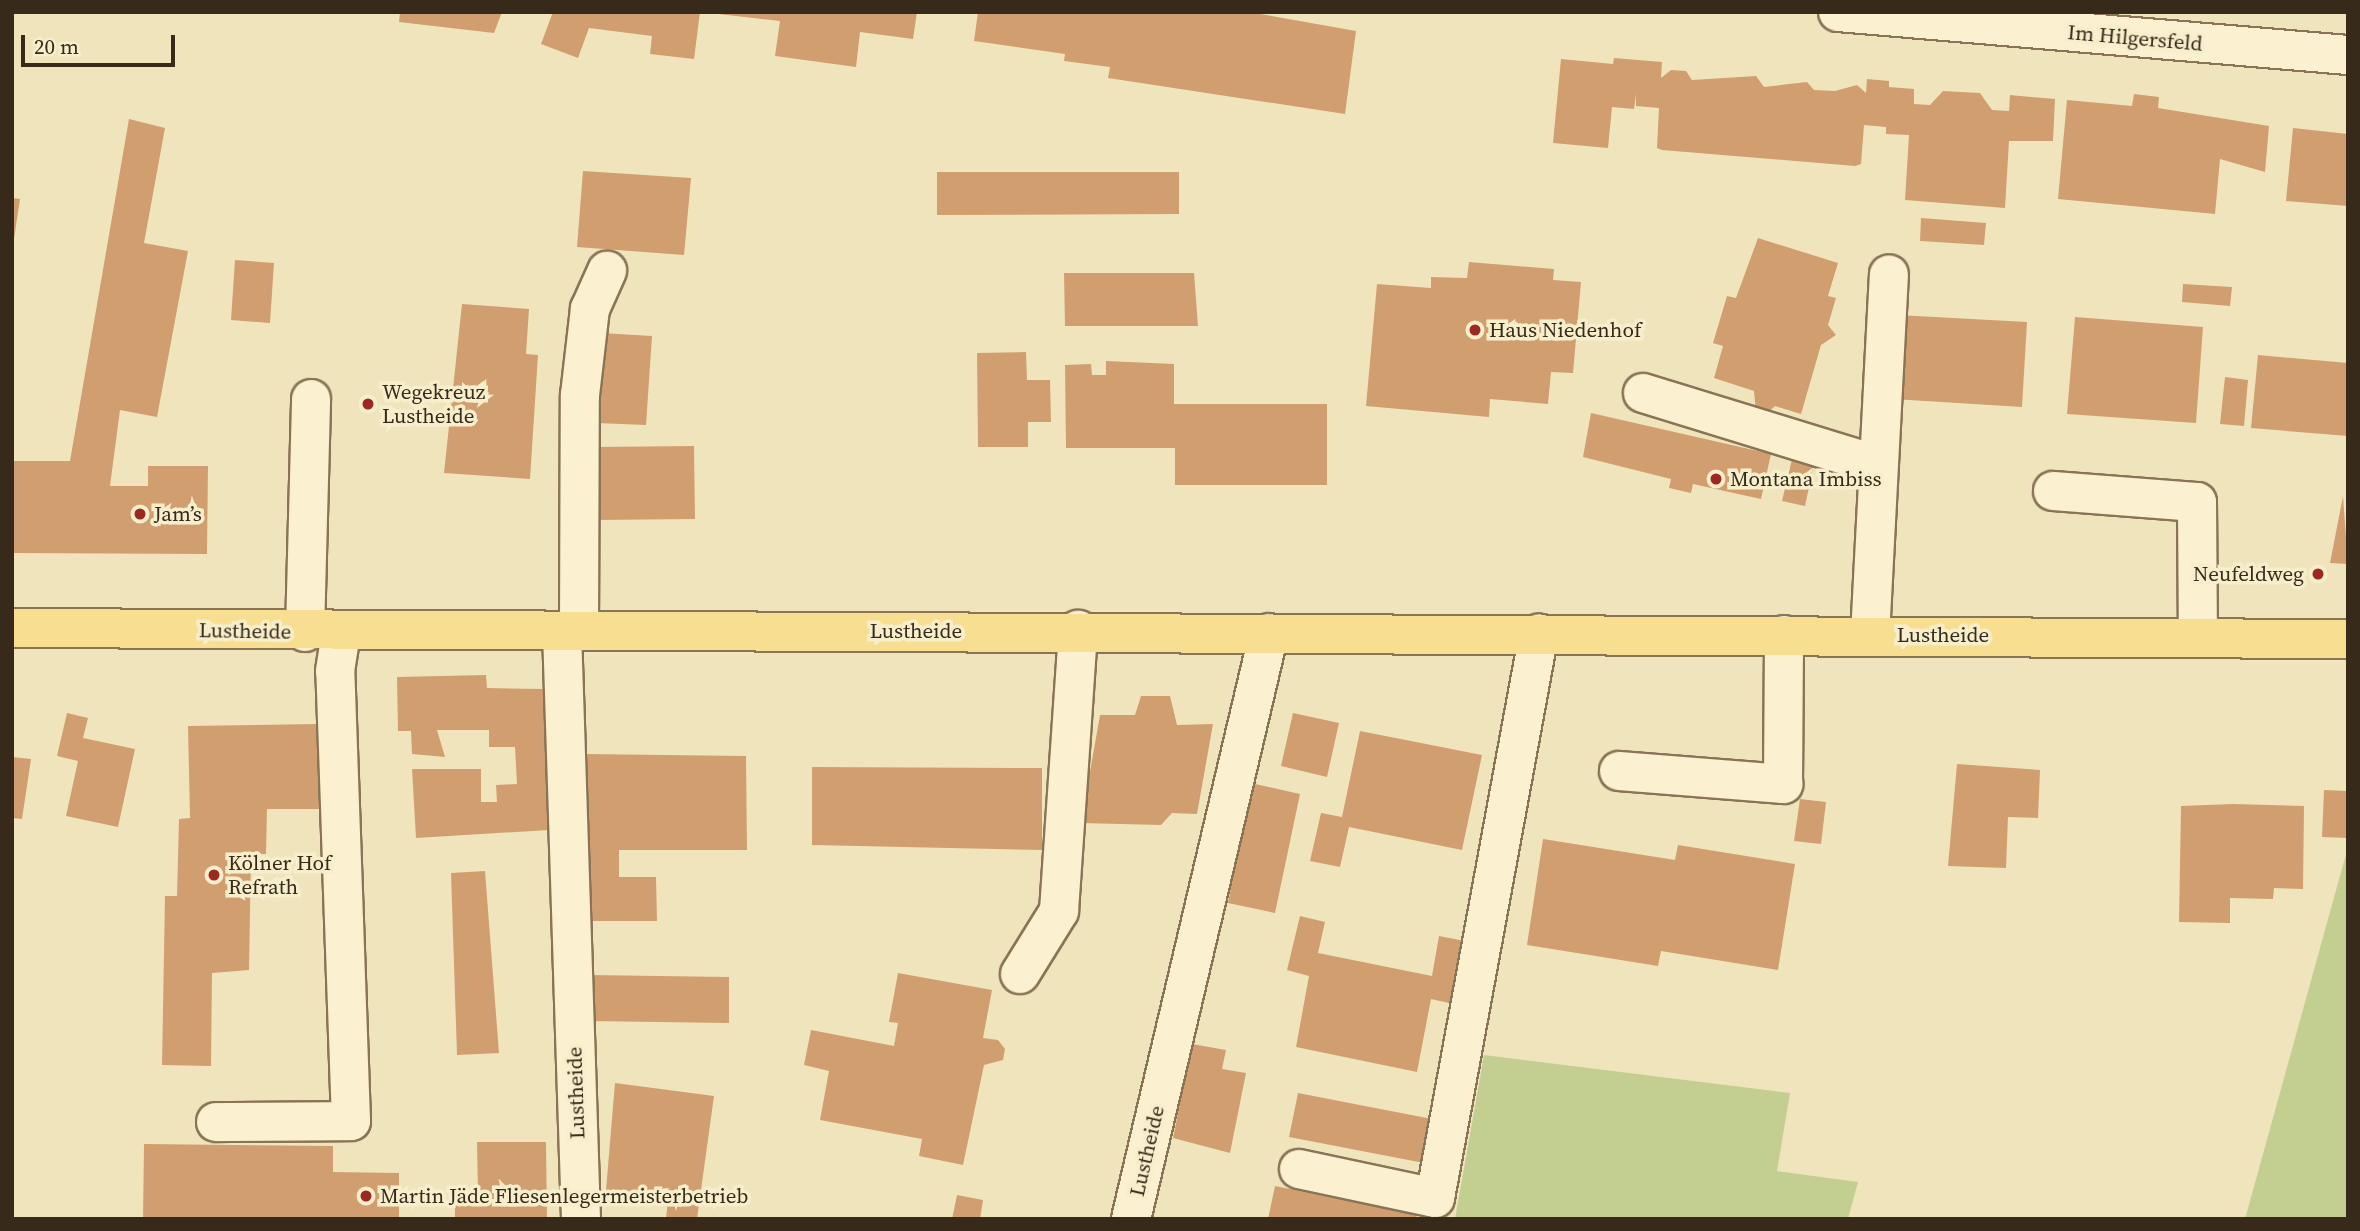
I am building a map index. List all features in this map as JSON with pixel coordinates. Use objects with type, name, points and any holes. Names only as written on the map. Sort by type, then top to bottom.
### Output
[{"type":"main road","name":"Lustheide","points":[[12,628],[323,632],[1078,631],[2198,635],[2348,639]]},
{"type":"street","name":"Im Hilgersfeld","points":[[1838,12],[2193,28],[2348,55]]},
{"type":"street","points":[[570,631],[580,395],[590,309],[607,271]]},
{"type":"street","points":[[1870,635],[1874,464],[1889,274]]},
{"type":"street","points":[[1643,393],[1874,464]]},
{"type":"street","points":[[216,1122],[351,1121],[335,671],[323,632],[311,399]]},
{"type":"street","points":[[2053,491],[2197,502],[2198,635]]},
{"type":"street","name":"Lustheide","points":[[570,631],[580,1219]]},
{"type":"street","points":[[1020,974],[1059,911],[1078,631]]},
{"type":"street","name":"Lustheide","points":[[1131,1219],[1269,633]]},
{"type":"street","points":[[1299,1169],[1435,1198],[1539,633]]},
{"type":"street","points":[[1619,771],[1783,784],[1784,635]]},
{"type":"green space","points":[[2348,847],[2348,1219],[2245,1219]]},
{"type":"green space","points":[[1484,1055],[1790,1093],[1777,1171],[1858,1182],[1848,1219],[1455,1219]]},
{"type":"building","points":[[400,12],[502,12],[494,33],[399,22]]},
{"type":"building","points":[[553,12],[700,12],[694,59],[650,54],[652,36],[589,28],[578,58],[541,44]]},
{"type":"building","points":[[701,12],[917,12],[913,39],[860,32],[856,67],[775,56],[780,21]]},
{"type":"building","points":[[978,12],[1249,12],[1356,31],[1345,114],[1108,78],[1110,67],[1064,61],[1065,54],[974,41]]},
{"type":"building","points":[[1614,58],[1662,62],[1661,78],[1671,70],[1686,71],[1692,80],[1756,76],[1764,87],[1807,82],[1814,90],[1835,91],[1857,85],[1866,93],[1867,79],[1889,81],[1889,87],[1914,89],[1914,104],[1930,105],[1943,91],[1980,93],[1992,110],[2009,111],[2010,95],[2055,99],[2053,141],[2009,141],[2005,208],[1905,200],[1909,135],[1886,134],[1886,127],[1864,125],[1861,164],[1855,166],[1662,150],[1657,148],[1659,108],[1636,106],[1636,94],[1634,109],[1612,107],[1608,148],[1553,143],[1561,59],[1613,64]]},
{"type":"building","points":[[2134,94],[2159,97],[2158,108],[2269,126],[2265,172],[2220,159],[2215,214],[2058,199],[2067,100],[2132,106]]},
{"type":"building","points":[[129,119],[165,128],[144,243],[188,251],[157,417],[120,410],[110,486],[148,486],[148,466],[208,466],[207,554],[12,553],[12,461],[70,461]]},
{"type":"building","points":[[2293,128],[2348,134],[2348,206],[2286,201]]},
{"type":"building","points":[[583,171],[691,178],[684,255],[577,247]]},
{"type":"building","points":[[937,172],[1179,172],[1179,214],[937,215]]},
{"type":"building","points":[[12,198],[20,199],[14,239],[12,239]]},
{"type":"building","points":[[1921,218],[1986,223],[1984,245],[1920,241]]},
{"type":"building","points":[[1758,238],[1838,263],[1828,296],[1836,298],[1828,325],[1836,335],[1821,345],[1801,414],[1775,406],[1765,415],[1756,412],[1754,391],[1714,378],[1723,346],[1713,343],[1727,296],[1736,298]]},
{"type":"building","points":[[235,260],[274,263],[270,323],[231,320]]},
{"type":"building","name":"Haus Niedenhof","points":[[1469,262],[1554,269],[1553,280],[1581,282],[1573,373],[1551,372],[1548,404],[1490,399],[1489,417],[1366,406],[1377,284],[1431,288],[1431,277],[1467,278]]},
{"type":"building","points":[[1064,273],[1194,273],[1198,326],[1065,326]]},
{"type":"building","points":[[2183,284],[2232,287],[2230,306],[2182,302]]},
{"type":"building","points":[[462,304],[529,309],[526,354],[538,355],[530,479],[444,473]]},
{"type":"building","points":[[1898,315],[2027,322],[2022,407],[1893,399]]},
{"type":"building","points":[[2075,317],[2203,327],[2196,423],[2067,414]]},
{"type":"building","points":[[601,333],[652,336],[646,425],[596,423]]},
{"type":"building","points":[[1026,352],[1027,380],[1050,380],[1051,422],[1028,422],[1028,447],[978,447],[977,353]]},
{"type":"building","points":[[2258,355],[2348,363],[2348,436],[2251,428]]},
{"type":"building","points":[[1106,361],[1174,364],[1174,404],[1327,404],[1327,485],[1175,485],[1175,448],[1066,448],[1065,365],[1091,364],[1092,375],[1106,375]]},
{"type":"building","points":[[2225,377],[2248,380],[2244,426],[2220,424]]},
{"type":"building","points":[[1591,413],[1771,454],[1761,499],[1693,484],[1691,493],[1669,488],[1671,479],[1583,457]]},
{"type":"building","points":[[694,446],[695,519],[596,520],[595,447]]},
{"type":"building","points":[[1792,459],[1814,464],[1805,506],[1782,501]]},
{"type":"building","points":[[2343,496],[2348,564],[2330,563]]},
{"type":"building","points":[[486,675],[487,688],[543,689],[549,830],[416,838],[412,769],[481,769],[481,802],[497,802],[496,785],[517,784],[515,747],[489,747],[489,730],[437,730],[445,757],[412,754],[411,731],[398,731],[397,677]]},
{"type":"building","points":[[1141,696],[1170,696],[1177,725],[1213,724],[1197,814],[1172,813],[1161,825],[1081,823],[1100,715],[1135,715]]},
{"type":"building","points":[[67,713],[88,718],[83,738],[135,749],[118,827],[66,816],[78,761],[57,756]]},
{"type":"building","points":[[1293,713],[1339,723],[1327,777],[1281,766]]},
{"type":"building","name":"Kölner Hof Refrath","points":[[317,724],[319,809],[267,809],[266,854],[251,854],[249,970],[212,973],[211,1066],[162,1065],[165,896],[177,896],[179,819],[190,818],[188,726]]},
{"type":"building","points":[[1360,731],[1482,755],[1462,850],[1349,827],[1340,867],[1310,861],[1321,813],[1342,817]]},
{"type":"building","points":[[584,754],[746,756],[747,850],[619,850],[619,877],[656,877],[657,921],[587,921]]},
{"type":"building","points":[[12,757],[31,759],[22,819],[12,818]]},
{"type":"building","points":[[1957,764],[2040,770],[2038,818],[2008,817],[2006,868],[1948,866]]},
{"type":"building","points":[[812,767],[1042,768],[1042,850],[812,845]]},
{"type":"building","points":[[1251,783],[1300,794],[1275,913],[1228,903]]},
{"type":"building","points":[[2324,790],[2348,791],[2348,838],[2322,837]]},
{"type":"building","points":[[1800,799],[1826,802],[1821,844],[1794,841]]},
{"type":"building","points":[[2181,806],[2304,806],[2303,889],[2274,888],[2273,899],[2230,898],[2230,923],[2179,922]]},
{"type":"building","points":[[1543,839],[1675,860],[1678,845],[1795,864],[1778,970],[1661,951],[1658,966],[1527,945]]},
{"type":"building","points":[[485,871],[499,1053],[457,1055],[451,873]]},
{"type":"building","points":[[1300,916],[1325,922],[1318,953],[1432,976],[1439,936],[1465,941],[1454,1004],[1431,999],[1417,1072],[1296,1047],[1309,976],[1287,970]]},
{"type":"building","points":[[898,973],[992,990],[983,1038],[998,1040],[1005,1049],[1003,1060],[984,1065],[963,1165],[919,1156],[922,1139],[820,1120],[829,1071],[804,1065],[811,1030],[894,1046],[898,1023],[889,1022]]},
{"type":"building","points":[[589,975],[729,977],[729,1023],[588,1021]]},
{"type":"building","points":[[1192,1044],[1226,1050],[1222,1069],[1246,1073],[1230,1153],[1173,1138]]},
{"type":"building","points":[[615,1083],[714,1096],[697,1219],[666,1219],[668,1199],[606,1190]]},
{"type":"building","points":[[1298,1093],[1432,1119],[1424,1163],[1289,1137]]},
{"type":"building","points":[[477,1142],[546,1142],[547,1219],[455,1219],[455,1196],[478,1196]]},
{"type":"building","points":[[144,1144],[333,1146],[333,1172],[399,1173],[399,1219],[143,1219]]},
{"type":"building","points":[[1275,1186],[1417,1215],[1416,1219],[1268,1219]]},
{"type":"building","points":[[957,1195],[983,1200],[980,1219],[952,1219]]},
{"type":"place","name":"Haus Niedenhof","points":[[1475,330]]},
{"type":"place","name":"Wegekreuz Lustheide","points":[[368,404]]},
{"type":"place","name":"Montana Imbiss","points":[[1716,479]]},
{"type":"place","name":"Jam’s","points":[[140,514]]},
{"type":"place","name":"Neufeldweg","points":[[2318,574]]},
{"type":"place","name":"Kölner Hof Refrath","points":[[214,875]]},
{"type":"place","name":"Martin Jäde Fliesenlegermeisterbetrieb","points":[[366,1196]]}]
